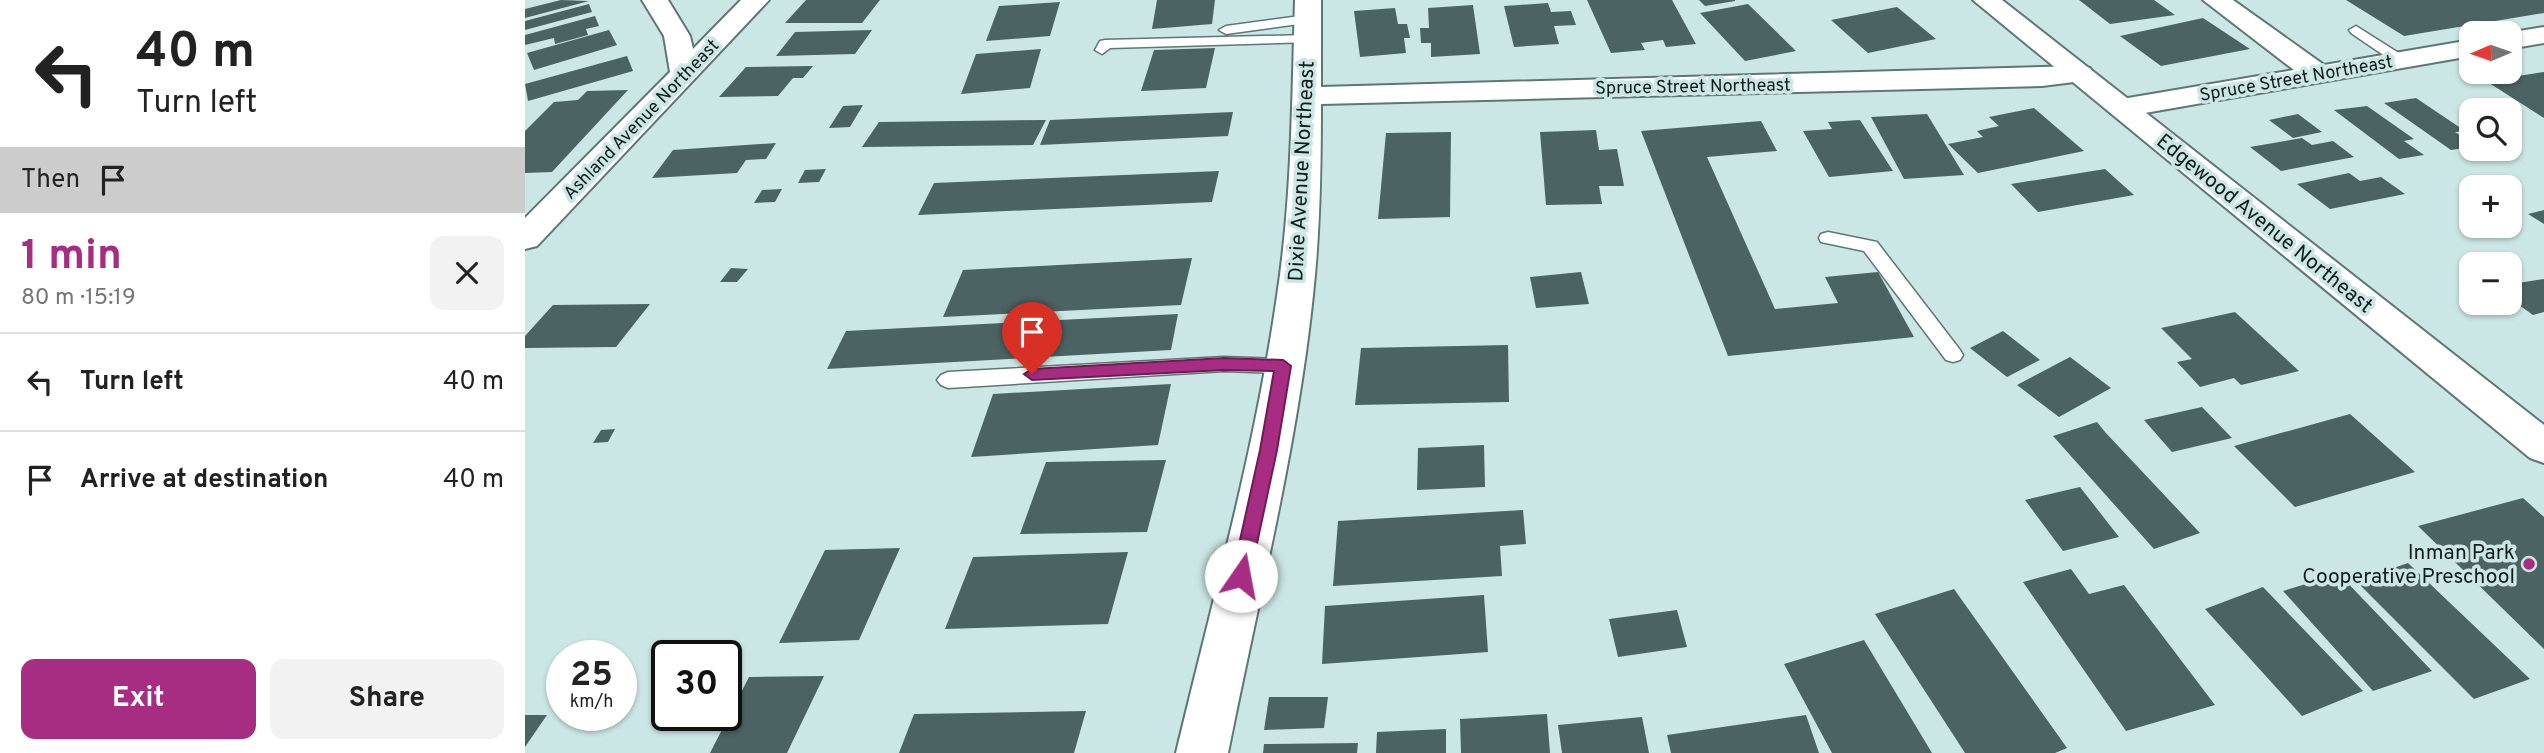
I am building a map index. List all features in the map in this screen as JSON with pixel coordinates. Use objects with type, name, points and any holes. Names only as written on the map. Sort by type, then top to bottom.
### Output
[{"type":"street","points":[[655,0],[677,36],[684,74]]},
{"type":"street","name":"Ashland Avenue Northeast","points":[[525,238],[756,0]]},
{"type":"street","name":"Edgewood Avenue Northeast","points":[[1986,0],[2544,447]]},
{"type":"street","points":[[2216,0],[2318,74]]},
{"type":"street","name":"Dixie Avenue Northeast","points":[[1202,753],[1269,450],[1289,338],[1303,215],[1308,19]]},
{"type":"street","points":[[2524,38],[2544,53]]},
{"type":"street","name":"Spruce Street Northeast","points":[[2122,108],[2459,50]]},
{"type":"street","name":"Spruce Street Northeast","points":[[1306,96],[2080,74]]},
{"type":"lane","points":[[1104,43],[1169,41],[1308,19]]},
{"type":"lane","points":[[2356,30],[2400,60]]},
{"type":"lane","points":[[1828,239],[1870,246],[1952,355]]},
{"type":"lane","points":[[948,380],[1224,364],[1283,366]]},
{"type":"building","points":[[561,0],[589,1],[525,18],[525,9]]},
{"type":"building","points":[[806,0],[880,0],[862,23],[785,23]]},
{"type":"building","points":[[1157,0],[1215,0],[1212,24],[1152,29]]},
{"type":"building","points":[[1587,0],[1672,0],[1696,44],[1666,47],[1663,40],[1641,43],[1645,50],[1611,53]]},
{"type":"building","points":[[1699,0],[1735,0],[1735,1],[1705,6]]},
{"type":"building","points":[[2079,0],[2154,0],[2175,15],[2110,24]]},
{"type":"building","points":[[2346,0],[2544,0],[2544,13],[2495,21],[2459,21],[2459,27],[2404,36]]},
{"type":"building","points":[[1060,2],[1050,36],[986,41],[999,6]]},
{"type":"building","points":[[1548,3],[1551,12],[1571,11],[1576,25],[1554,26],[1559,44],[1514,47],[1504,6]]},
{"type":"building","points":[[589,4],[592,12],[525,30],[525,21]]},
{"type":"building","points":[[1748,4],[1796,51],[1745,61],[1700,13]]},
{"type":"building","points":[[1473,5],[1480,54],[1431,57],[1431,43],[1421,43],[1420,28],[1429,28],[1428,8]]},
{"type":"building","points":[[1897,7],[1936,39],[1868,53],[1831,20]]},
{"type":"building","points":[[1395,8],[1398,24],[1407,24],[1410,38],[1404,38],[1406,53],[1360,57],[1354,11]]},
{"type":"building","points":[[595,16],[599,26],[586,29],[588,35],[555,44],[554,38],[525,45],[525,35]]},
{"type":"building","points":[[2203,18],[2250,49],[2161,66],[2120,36]]},
{"type":"building","points":[[609,30],[617,45],[534,70],[527,53]]},
{"type":"building","points":[[872,30],[855,54],[776,56],[795,32]]},
{"type":"building","points":[[1215,48],[1206,88],[1141,91],[1154,50]]},
{"type":"building","points":[[1041,49],[1030,88],[961,94],[976,54]]},
{"type":"building","points":[[627,56],[633,71],[528,101],[525,84]]},
{"type":"building","points":[[813,66],[803,78],[793,78],[778,96],[719,97],[746,67]]},
{"type":"building","points":[[2544,72],[2544,118],[2522,104],[2522,98],[2513,98],[2491,84],[2522,84],[2522,75]]},
{"type":"building","points":[[628,90],[552,172],[525,173],[525,131],[554,102],[578,100],[587,91]]},
{"type":"building","points":[[2416,98],[2459,127],[2459,132],[2455,132],[2459,135],[2459,149],[2451,150],[2384,103]]},
{"type":"building","points":[[863,105],[850,127],[829,128],[843,106]]},
{"type":"building","points":[[2367,106],[2414,139],[2404,141],[2424,155],[2399,159],[2334,110]]},
{"type":"building","points":[[2034,108],[2084,151],[1978,173],[1948,144],[1983,137],[1977,131],[1999,126],[1989,117]]},
{"type":"building","points":[[1233,112],[1228,136],[1040,145],[1050,120]]},
{"type":"building","points":[[1927,114],[1964,175],[1904,179],[1871,117]]},
{"type":"building","points":[[2298,114],[2322,132],[2293,138],[2269,120]]},
{"type":"building","points":[[1046,120],[1033,145],[862,147],[879,122]]},
{"type":"building","points":[[1860,120],[1893,171],[1829,177],[1803,131],[1832,129],[1828,122]]},
{"type":"building","points":[[1761,121],[1777,151],[1707,157],[1775,309],[1838,303],[1825,277],[1878,272],[1914,337],[1728,356],[1641,131]]},
{"type":"building","points":[[1596,130],[1599,150],[1617,149],[1624,186],[1599,186],[1602,204],[1546,205],[1540,132]]},
{"type":"building","points":[[1451,132],[1450,217],[1378,219],[1386,133]]},
{"type":"building","points":[[2302,138],[2312,145],[2333,141],[2354,157],[2281,171],[2250,147]]},
{"type":"building","points":[[776,143],[766,159],[746,160],[737,173],[652,178],[673,150]]},
{"type":"building","points":[[826,169],[819,182],[798,183],[805,170]]},
{"type":"building","points":[[2105,169],[2134,195],[2038,212],[2011,184]]},
{"type":"building","points":[[1219,171],[1212,202],[918,215],[934,183]]},
{"type":"building","points":[[2349,173],[2360,181],[2381,177],[2405,194],[2330,209],[2297,184]]},
{"type":"building","points":[[782,189],[775,202],[754,203],[762,190]]},
{"type":"building","points":[[2544,210],[2544,224],[2528,214]]},
{"type":"building","points":[[1192,258],[1181,305],[943,317],[963,270]]},
{"type":"building","points":[[731,268],[748,269],[737,282],[720,282]]},
{"type":"building","points":[[1581,272],[1589,304],[1536,308],[1530,277]]},
{"type":"building","points":[[2544,279],[2544,312],[2533,315],[2522,307],[2522,282]]},
{"type":"building","points":[[650,304],[616,347],[525,348],[525,336],[553,305]]},
{"type":"building","points":[[2235,312],[2299,371],[2241,385],[2234,378],[2200,387],[2177,362],[2192,359],[2161,328]]},
{"type":"building","points":[[1178,314],[1171,350],[827,369],[846,331]]},
{"type":"building","points":[[2003,331],[2040,360],[2007,377],[1970,348]]},
{"type":"building","points":[[1508,345],[1509,402],[1355,405],[1361,348]]},
{"type":"building","points":[[2070,357],[2111,388],[2059,417],[2017,385]]},
{"type":"building","points":[[1171,384],[1158,445],[971,457],[993,394]]},
{"type":"building","points":[[2202,407],[2232,438],[2172,452],[2144,420]]},
{"type":"building","points":[[2350,414],[2415,472],[2295,507],[2234,446]]},
{"type":"building","points":[[2097,422],[2200,533],[2154,549],[2053,436]]},
{"type":"building","points":[[615,429],[608,442],[593,443],[601,430]]},
{"type":"building","points":[[1484,445],[1485,487],[1417,490],[1418,448]]},
{"type":"building","points":[[1166,460],[1147,532],[1020,534],[1046,462]]},
{"type":"building","points":[[2080,487],[2119,537],[2063,551],[2025,500]]},
{"type":"building","name":"Inman Park Cooperative Preschool","points":[[2523,498],[2544,517],[2544,649],[2418,526]]},
{"type":"building","points":[[1523,510],[1526,544],[1500,546],[1502,576],[1333,586],[1338,521]]},
{"type":"building","points":[[900,548],[859,640],[779,643],[825,550]]},
{"type":"building","points":[[1128,552],[1108,624],[945,629],[973,557]]},
{"type":"building","points":[[2408,563],[2530,679],[2474,699],[2356,581]]},
{"type":"building","points":[[2071,569],[2089,594],[2124,585],[2215,705],[2126,731],[2023,582]]},
{"type":"building","points":[[2339,574],[2432,671],[2373,691],[2283,591]]},
{"type":"building","points":[[2263,587],[2363,691],[2302,716],[2205,609]]},
{"type":"building","points":[[1954,589],[2067,748],[2055,753],[1965,753],[1875,614]]},
{"type":"building","points":[[1484,595],[1488,652],[1322,664],[1325,606]]},
{"type":"building","points":[[1677,610],[1687,647],[1618,657],[1609,619]]},
{"type":"building","points":[[1864,640],[1932,753],[1832,753],[1784,664]]},
{"type":"building","points":[[824,676],[787,753],[710,753],[721,731],[742,731],[742,691],[749,677]]},
{"type":"building","points":[[1269,697],[1328,697],[1324,728],[1264,730]]},
{"type":"building","points":[[1086,711],[1074,753],[899,753],[914,714]]},
{"type":"building","points":[[1547,714],[1550,753],[1461,753],[1460,719]]},
{"type":"building","points":[[525,715],[546,715],[546,716],[525,747]]},
{"type":"building","points":[[1806,715],[1819,753],[1671,753],[1667,735]]},
{"type":"building","points":[[1642,717],[1649,753],[1562,753],[1558,725]]},
{"type":"building","points":[[1446,729],[1446,753],[1376,753],[1377,732]]},
{"type":"building","points":[[1358,743],[1357,753],[1263,753],[1264,744]]},
{"type":"place","name":"Inman Park Cooperative Preschool","points":[[2529,564]]},
{"type":"route","points":[[1032,374],[1224,364],[1283,366],[1269,450],[1241,576]]}]
